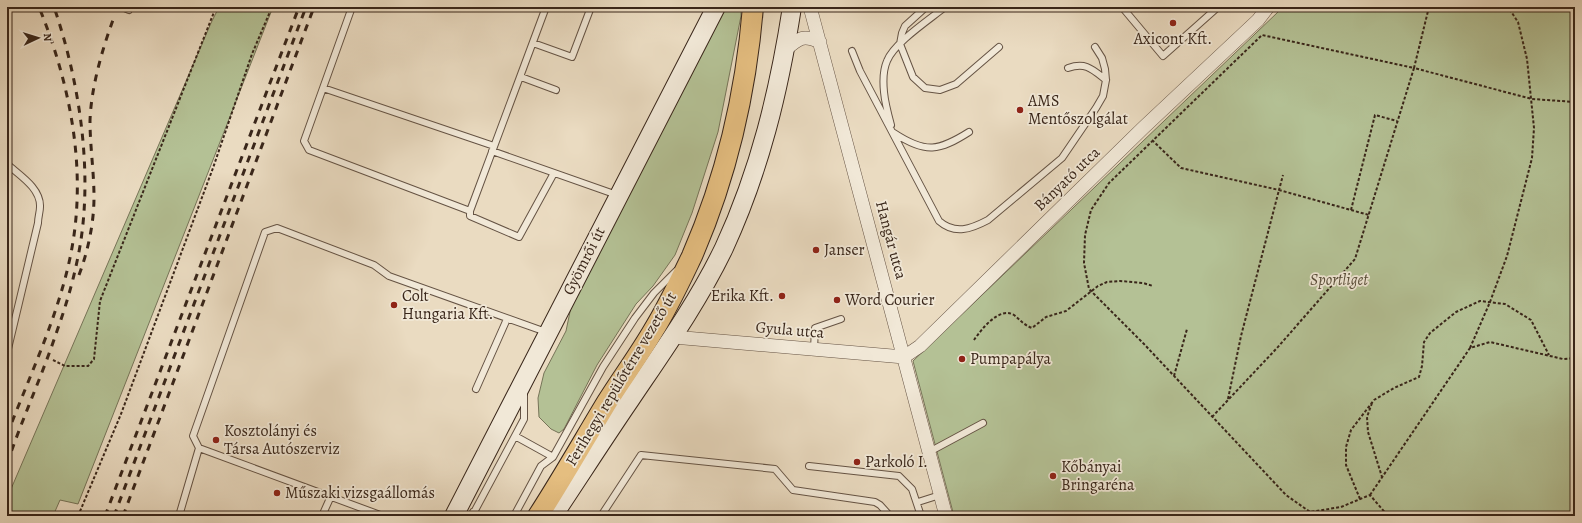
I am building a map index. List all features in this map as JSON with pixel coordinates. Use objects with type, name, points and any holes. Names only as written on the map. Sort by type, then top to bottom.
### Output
[{"type":"main road","name":"Ferihegyi repülőtérre vezető út","points":[[543,514],[604,408],[654,330],[692,256],[709,213],[726,157],[739,105],[749,44],[753,7]]},
{"type":"street","name":"Gyömrői út","points":[[454,516],[525,375],[716,7]]},
{"type":"street","points":[[543,514],[603,439],[673,337],[710,276],[724,248],[750,182],[771,116],[786,50],[792,7]]},
{"type":"street","name":"Hangár utca","points":[[810,7],[946,516]]},
{"type":"street","name":"Bányató utca","points":[[904,357],[920,346],[1143,128],[1258,20],[1268,7]]},
{"type":"street","points":[[786,50],[802,38],[811,38],[820,42]]},
{"type":"street","name":"Gyula utca","points":[[673,337],[904,357]]},
{"type":"lane","points":[[122,7],[129,10]]},
{"type":"lane","points":[[352,7],[304,141],[310,150],[470,211]]},
{"type":"lane","points":[[546,7],[470,211],[470,216],[519,237],[554,173]]},
{"type":"lane","points":[[533,43],[572,57],[591,7]]},
{"type":"lane","points":[[926,7],[905,26],[900,44],[913,77],[925,88],[940,90],[956,84],[999,47]]},
{"type":"lane","points":[[944,7],[892,52],[884,71],[884,92],[892,132],[910,142],[935,148],[943,147],[969,132]]},
{"type":"lane","points":[[1122,7],[1163,56],[1218,7]]},
{"type":"lane","points":[[852,51],[860,71],[939,221],[948,228],[958,230],[988,220],[1062,158],[1103,96],[1106,80],[1105,69],[1102,58],[1095,47]]},
{"type":"lane","points":[[1068,68],[1081,65],[1088,66],[1106,80]]},
{"type":"lane","points":[[521,77],[556,90]]},
{"type":"lane","points":[[324,88],[493,148],[554,173],[618,196]]},
{"type":"lane","points":[[7,164],[33,188],[40,205],[38,223],[7,353]]},
{"type":"lane","points":[[179,516],[199,448],[193,436],[265,232],[277,228],[374,265],[389,276],[547,333]]},
{"type":"lane","points":[[514,516],[541,466],[553,457],[603,367],[635,318],[654,293],[692,256]]},
{"type":"lane","points":[[476,389],[507,319]]},
{"type":"lane","points":[[814,349],[815,328],[841,319]]},
{"type":"lane","points":[[481,516],[472,514],[524,419],[525,375]]},
{"type":"lane","points":[[929,452],[983,423]]},
{"type":"lane","points":[[515,436],[553,457]]},
{"type":"lane","points":[[199,448],[382,516]]},
{"type":"lane","points":[[601,516],[641,455],[776,469],[793,490],[875,502],[880,505],[890,516]]},
{"type":"lane","points":[[809,466],[899,476],[912,489],[922,516]]},
{"type":"lane","points":[[918,502],[940,495]]},
{"type":"lane","points":[[322,516],[331,496]]},
{"type":"path","points":[[53,360],[65,366],[88,366],[94,359],[100,301],[216,7]]},
{"type":"path","points":[[78,516],[121,414],[213,168],[252,54],[272,7]]},
{"type":"path","points":[[1212,417],[1277,348],[1355,258],[1414,68],[1429,7]]},
{"type":"path","points":[[1508,7],[1518,22],[1527,59],[1532,100],[1534,128],[1532,158],[1507,256],[1490,302],[1470,348],[1370,495],[1340,507],[1310,512],[1286,495],[1144,344],[1091,292],[1089,289],[1084,263],[1085,235],[1091,210],[1109,182],[1262,36],[1414,68],[1532,100],[1575,102]]},
{"type":"path","points":[[1351,210],[1375,115],[1398,121]]},
{"type":"path","points":[[1143,128],[1181,168],[1279,190],[1369,216]]},
{"type":"path","points":[[1228,400],[1241,336],[1283,175]]},
{"type":"path","points":[[974,340],[983,328],[1001,313],[1006,312],[1013,315],[1026,326],[1032,328],[1046,317],[1066,311],[1098,286],[1107,282],[1120,281],[1143,283],[1153,286]]},
{"type":"path","points":[[1360,500],[1346,465],[1346,447],[1351,430],[1374,400],[1394,388],[1419,377],[1422,366],[1424,342],[1430,333],[1450,316],[1480,301],[1505,304],[1531,320],[1549,355]]},
{"type":"path","points":[[1174,376],[1187,329]]},
{"type":"path","points":[[1470,348],[1490,342],[1563,359],[1575,358]]},
{"type":"path","points":[[1374,400],[1367,416],[1368,432],[1382,478]]},
{"type":"path","points":[[1370,495],[1388,516]]},
{"type":"green space","points":[[219,7],[273,7],[78,504],[60,500],[53,516],[7,516],[11,489]]},
{"type":"green space","points":[[723,7],[741,7],[741,16],[718,132],[692,213],[675,255],[653,286],[636,304],[597,365],[564,429],[559,433],[551,429],[539,417],[538,398],[544,373],[566,331],[571,307]]},
{"type":"green space","name":"Sportliget","points":[[1280,7],[1575,7],[1575,516],[954,516],[913,361],[1278,12]]},
{"type":"railway","points":[[7,435],[42,348],[58,303],[70,258],[75,226],[77,162],[68,99],[60,68],[39,7]]},
{"type":"railway","points":[[7,464],[64,310],[78,257],[84,217],[84,156],[77,94],[63,35],[54,7]]},
{"type":"railway","points":[[105,516],[299,7]]},
{"type":"railway","points":[[114,516],[306,7]]},
{"type":"railway","points":[[123,516],[314,7]]},
{"type":"railway","points":[[79,275],[90,237],[94,207],[90,121],[92,96],[101,56],[113,20]]},
{"type":"place","name":"Axicont Kft.","points":[[1173,23]]},
{"type":"place","name":"AMS Mentőszolgálat","points":[[1020,110]]},
{"type":"place","name":"Janser","points":[[816,250]]},
{"type":"place","name":"Erika Kft.","points":[[782,296]]},
{"type":"place","name":"Word Courier","points":[[837,300]]},
{"type":"place","name":"Colt Hungaria Kft.","points":[[394,305]]},
{"type":"place","name":"Pumpapálya","points":[[962,359]]},
{"type":"place","name":"Kosztolányi és Társa Autószerviz","points":[[216,440]]},
{"type":"place","name":"Parkoló I.","points":[[857,462]]},
{"type":"place","name":"Kőbányai Bringaréna","points":[[1053,476]]},
{"type":"place","name":"Műszaki vizsgaállomás","points":[[277,493]]}]
